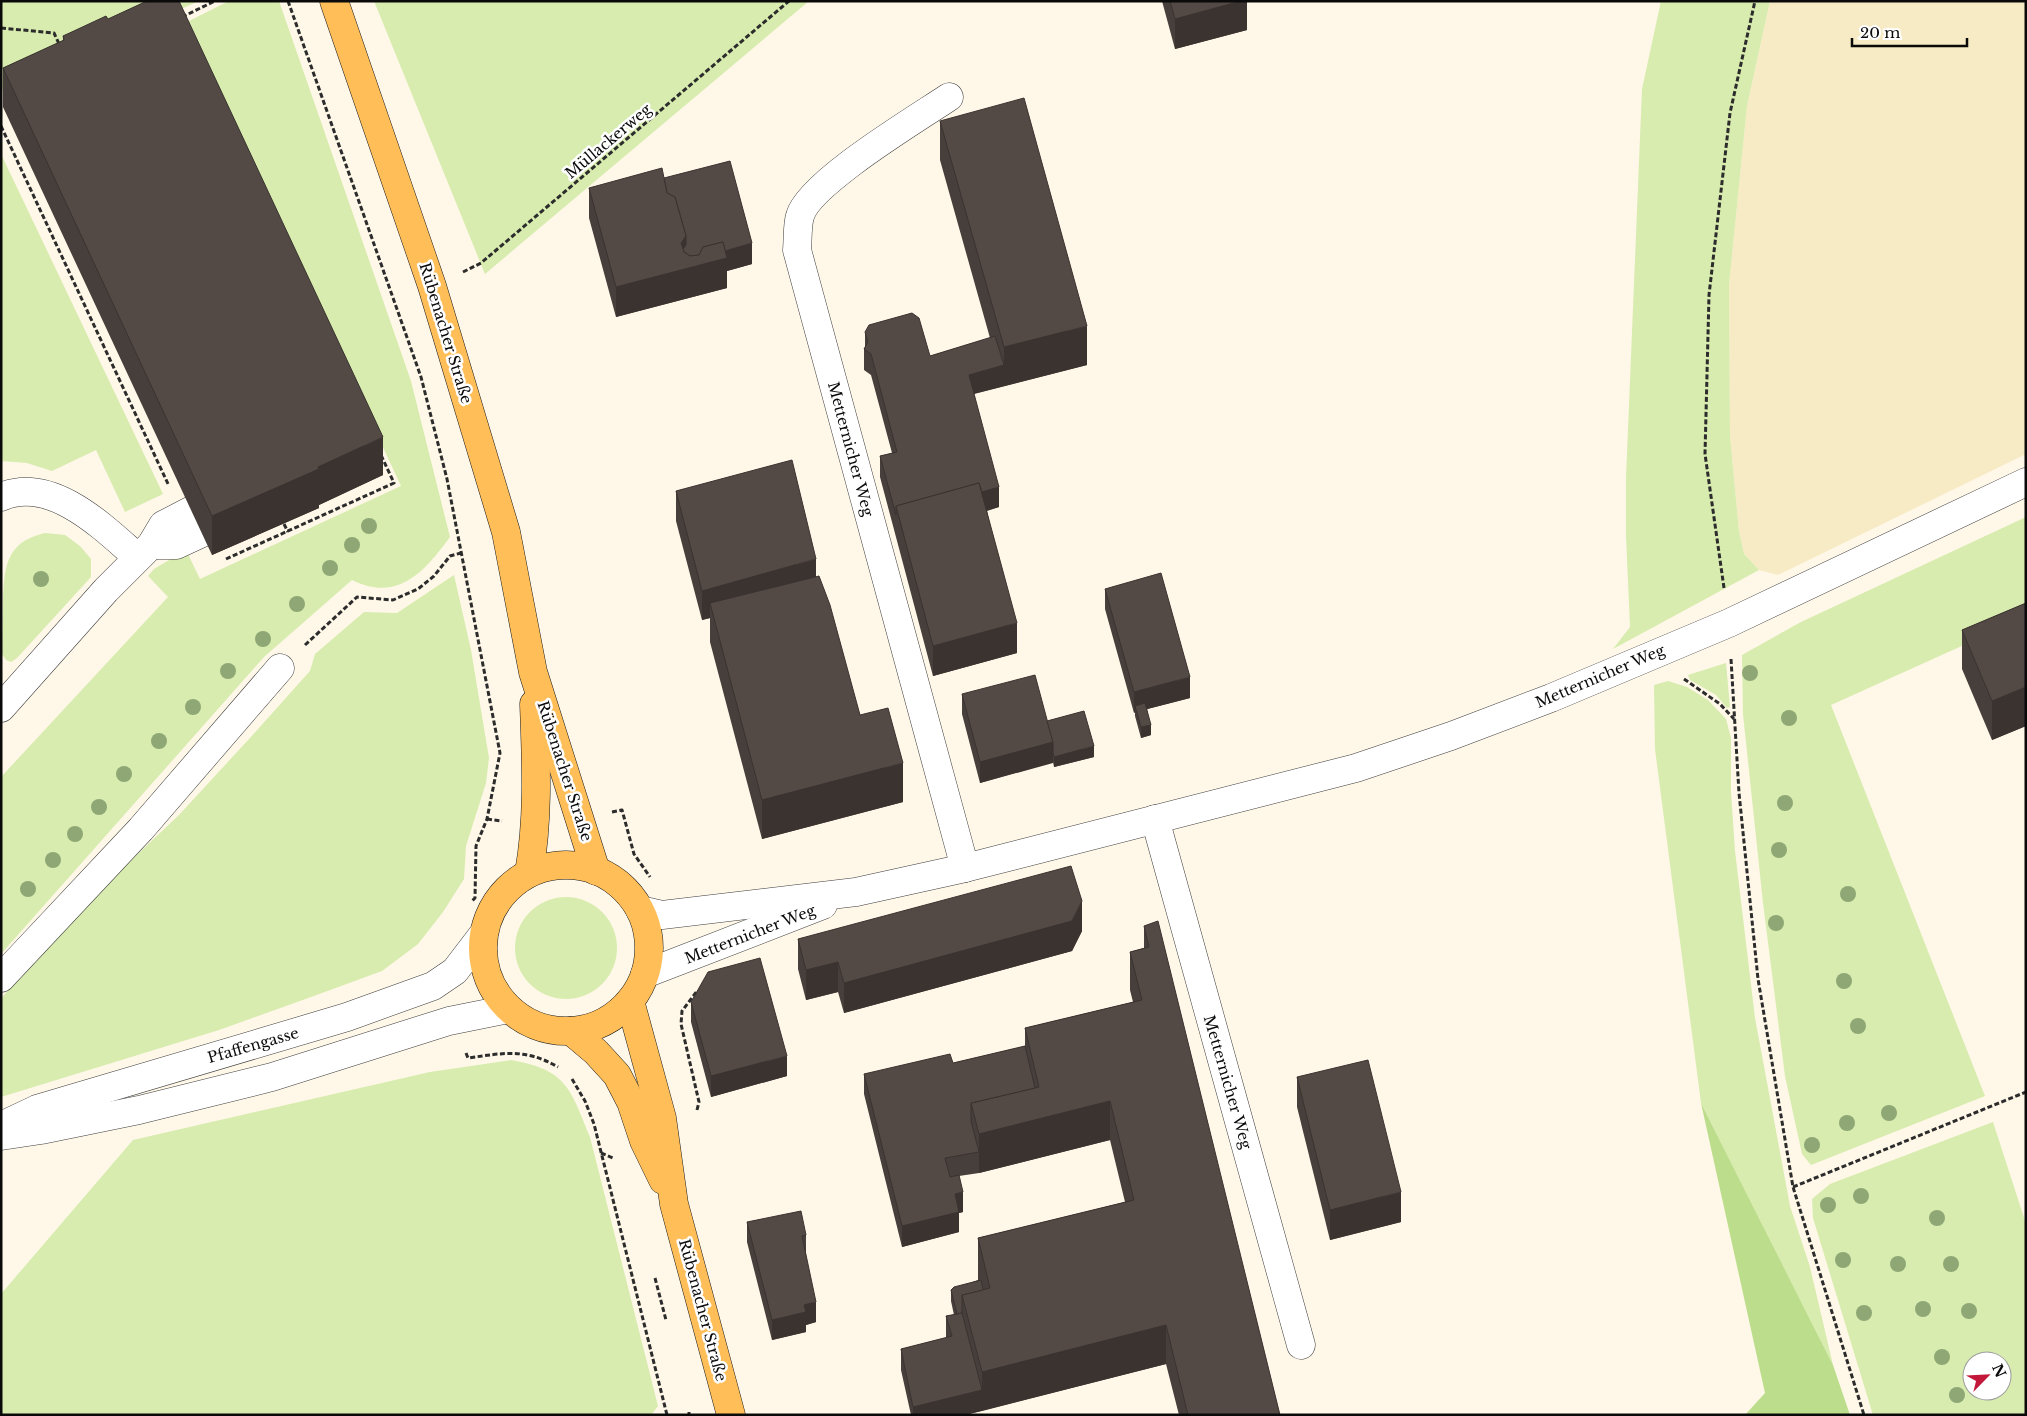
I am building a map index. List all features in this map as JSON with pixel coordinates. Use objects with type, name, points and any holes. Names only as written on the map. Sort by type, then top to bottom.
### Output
[{"type":"main road","name":"Rübenacher Straße","points":[[334,1],[432,286],[506,532],[533,672],[596,870]]},
{"type":"main road","name":"Rübenacher Straße","points":[[529,873],[535,844],[537,807],[533,672]]},
{"type":"main road","name":"Rübenacher Straße","points":[[574,865],[596,870],[613,880],[628,893],[640,910],[647,931],[649,953],[645,974],[630,1001],[614,1016],[593,1027],[572,1031],[549,1029],[527,1022],[509,1009],[493,987],[484,961],[484,933],[491,909],[501,894],[529,873],[553,866],[574,865]]},
{"type":"main road","name":"Rübenacher Straße","points":[[630,1001],[662,1118],[674,1204],[731,1415]]},
{"type":"main road","name":"Rübenacher Straße","points":[[572,1031],[596,1052],[617,1075],[631,1102],[644,1141],[674,1204]]},
{"type":"street","name":"Metternicher Weg","points":[[950,97],[854,161],[823,185],[800,214],[797,250],[964,868]]},
{"type":"street","name":"Metternicher Weg","points":[[640,910],[662,915],[856,892],[964,868],[1364,765],[1451,736],[1551,698],[1729,623],[2026,482]]},
{"type":"street","points":[[1,496],[21,492],[58,498],[144,551]]},
{"type":"street","points":[[1,708],[144,551],[176,545],[192,519]]},
{"type":"street","points":[[1,978],[140,829],[280,668]]},
{"type":"street","name":"Metternicher Weg","points":[[1154,820],[1301,1345]]},
{"type":"street","name":"Metternicher Weg","points":[[645,974],[856,892]]},
{"type":"street","name":"Pfaffengasse","points":[[1,1126],[37,1109],[347,1017],[433,986],[455,971],[484,933]]},
{"type":"street","points":[[1,1136],[41,1130],[196,1096],[272,1077],[449,1020],[509,1009]]},
{"type":"path","points":[[177,20],[215,1]]},
{"type":"path","points":[[288,1],[421,377],[447,479],[500,753],[487,819],[476,846],[475,898],[469,905]]},
{"type":"path","name":"Müllackerweg","points":[[432,286],[481,263],[790,1]]},
{"type":"path","points":[[1754,1],[1730,113],[1709,294],[1705,454],[1729,623],[1739,793],[1758,979],[1793,1187],[1864,1415]]},
{"type":"path","points":[[1,28],[54,33],[61,48]]},
{"type":"path","points":[[1,126],[192,519]]},
{"type":"path","points":[[225,560],[394,483],[378,448]]},
{"type":"path","points":[[284,524],[288,532]]},
{"type":"path","points":[[280,668],[356,597],[393,600],[418,589],[434,576],[450,556],[460,553]]},
{"type":"path","points":[[1670,647],[1685,680],[1720,704],[1734,719]]},
{"type":"path","points":[[696,1115],[699,1102],[681,1024],[682,1011],[699,988]]},
{"type":"path","points":[[465,1051],[468,1058],[513,1052],[541,1057],[562,1070]]},
{"type":"path","points":[[569,1074],[585,1100],[594,1124],[667,1415]]},
{"type":"path","points":[[1793,1187],[2026,1092]]},
{"type":"path","points":[[655,1278],[666,1320]]},
{"type":"shaded area","points":[[1770,1],[2026,1],[2026,454],[1778,575],[1759,570],[1744,554],[1739,531],[1730,436],[1729,285],[1747,106]]},
{"type":"green space","points":[[1,1],[199,1],[1,90]]},
{"type":"green space","points":[[229,1],[279,1],[411,381],[450,537],[431,561],[409,580],[383,588],[368,586],[352,580],[264,657],[1,954],[1,777],[168,597],[148,576],[154,569],[186,550],[200,579],[401,486],[185,23]]},
{"type":"green space","points":[[374,1],[809,1],[485,274]]},
{"type":"green space","points":[[1661,1],[1770,1],[1747,106],[1729,285],[1730,436],[1739,531],[1744,554],[1759,570],[1613,649],[1630,627],[1626,536],[1626,478],[1642,89]]},
{"type":"green space","points":[[1,154],[163,494],[125,512],[96,450],[52,471],[27,463],[1,461]]},
{"type":"green space","points":[[2026,517],[2026,617],[1831,705],[1985,1096],[1811,1165],[1802,1154],[1785,1076],[1763,903],[1743,714],[1742,655],[1801,622]]},
{"type":"green space","points":[[45,533],[65,535],[80,546],[91,559],[91,577],[17,658],[11,662],[6,660],[2,654],[3,591],[6,568],[14,550],[32,537]]},
{"type":"green space","points":[[454,575],[471,650],[489,758],[486,783],[466,846],[464,879],[443,912],[418,944],[382,971],[219,1030],[1,1097],[1,999],[18,977],[89,900],[179,815],[249,739],[310,671],[315,654],[364,612],[397,613]]},
{"type":"green space","points":[[1726,663],[1730,707],[1727,708],[1716,695],[1690,680],[1688,675]]},
{"type":"green space","points":[[1668,681],[1687,687],[1708,700],[1726,719],[1731,738],[1731,792],[1735,851],[1755,1018],[1790,1206],[1810,1267],[1833,1365],[1701,1103],[1655,749],[1654,685]]},
{"type":"green space","points":[[566,897],[576,898],[595,905],[609,919],[616,938],[616,958],[609,977],[595,991],[576,998],[566,999],[556,998],[537,991],[523,977],[516,958],[515,948],[516,938],[523,919],[537,905],[556,898]]},
{"type":"green space","points":[[511,1060],[544,1069],[564,1084],[577,1106],[590,1137],[658,1406],[651,1415],[1,1415],[1,1294],[133,1140],[430,1072]]},
{"type":"green space","points":[[1701,1103],[1833,1365],[1850,1415],[1745,1415],[1765,1393]]},
{"type":"green space","points":[[1993,1122],[2026,1224],[2026,1415],[1873,1415],[1813,1218],[1812,1199],[1830,1184]]},
{"type":"building","points":[[147,1],[179,1],[383,437],[318,467],[319,469],[212,516],[3,68],[64,40],[63,36],[106,16],[108,19]]},
{"type":"building","points":[[1170,1],[1241,1],[1175,19]]},
{"type":"building","points":[[1024,98],[1087,326],[1004,347],[940,121]]},
{"type":"building","points":[[730,161],[752,243],[725,251],[723,242],[703,247],[699,255],[690,256],[683,249],[686,245],[686,236],[675,197],[667,193],[664,178]]},
{"type":"building","points":[[662,168],[667,193],[675,197],[686,236],[681,243],[684,252],[690,256],[699,255],[703,247],[723,242],[727,258],[616,287],[589,188]]},
{"type":"building","points":[[912,313],[919,318],[930,356],[995,336],[1004,365],[969,375],[999,487],[982,492],[979,483],[896,506],[896,515],[880,456],[897,452],[871,354],[864,349],[868,342],[865,332],[869,325]]},
{"type":"building","points":[[792,460],[816,559],[702,591],[676,491]]},
{"type":"building","points":[[979,483],[1017,623],[933,646],[896,506]]},
{"type":"building","points":[[1161,573],[1190,677],[1134,692],[1105,589]]},
{"type":"building","points":[[819,576],[830,605],[860,715],[888,708],[903,763],[762,800],[710,603]]},
{"type":"building","points":[[2026,603],[2026,687],[1992,701],[1962,630]]},
{"type":"building","points":[[1035,675],[1053,742],[980,762],[962,694]]},
{"type":"building","points":[[1145,703],[1151,725],[1141,727],[1135,706]]},
{"type":"building","points":[[1084,711],[1094,746],[1054,757],[1053,742],[1047,721]]},
{"type":"building","points":[[1071,866],[1082,901],[1072,921],[844,983],[838,962],[806,970],[798,939]]},
{"type":"building","points":[[1158,921],[1280,1415],[1188,1415],[1166,1325],[982,1372],[962,1295],[990,1288],[978,1238],[1134,1200],[1110,1101],[979,1134],[971,1103],[1039,1087],[1025,1028],[1142,1000],[1130,952],[1149,947],[1144,926]]},
{"type":"building","points":[[760,958],[787,1056],[711,1076],[691,1002],[708,972]]},
{"type":"building","points":[[1025,1046],[1035,1088],[971,1103],[971,1121],[979,1152],[945,1158],[950,1177],[959,1175],[963,1192],[955,1194],[959,1212],[902,1226],[864,1074],[950,1054],[953,1063]]},
{"type":"building","points":[[1368,1060],[1401,1192],[1330,1210],[1297,1077]]},
{"type":"building","points":[[801,1211],[806,1235],[802,1236],[816,1302],[804,1305],[806,1312],[772,1320],[747,1222]]},
{"type":"building","points":[[981,1280],[983,1290],[962,1295],[962,1313],[957,1314],[951,1290],[954,1287]]},
{"type":"building","points":[[962,1313],[982,1390],[913,1407],[901,1349],[952,1336],[946,1316]]}]
